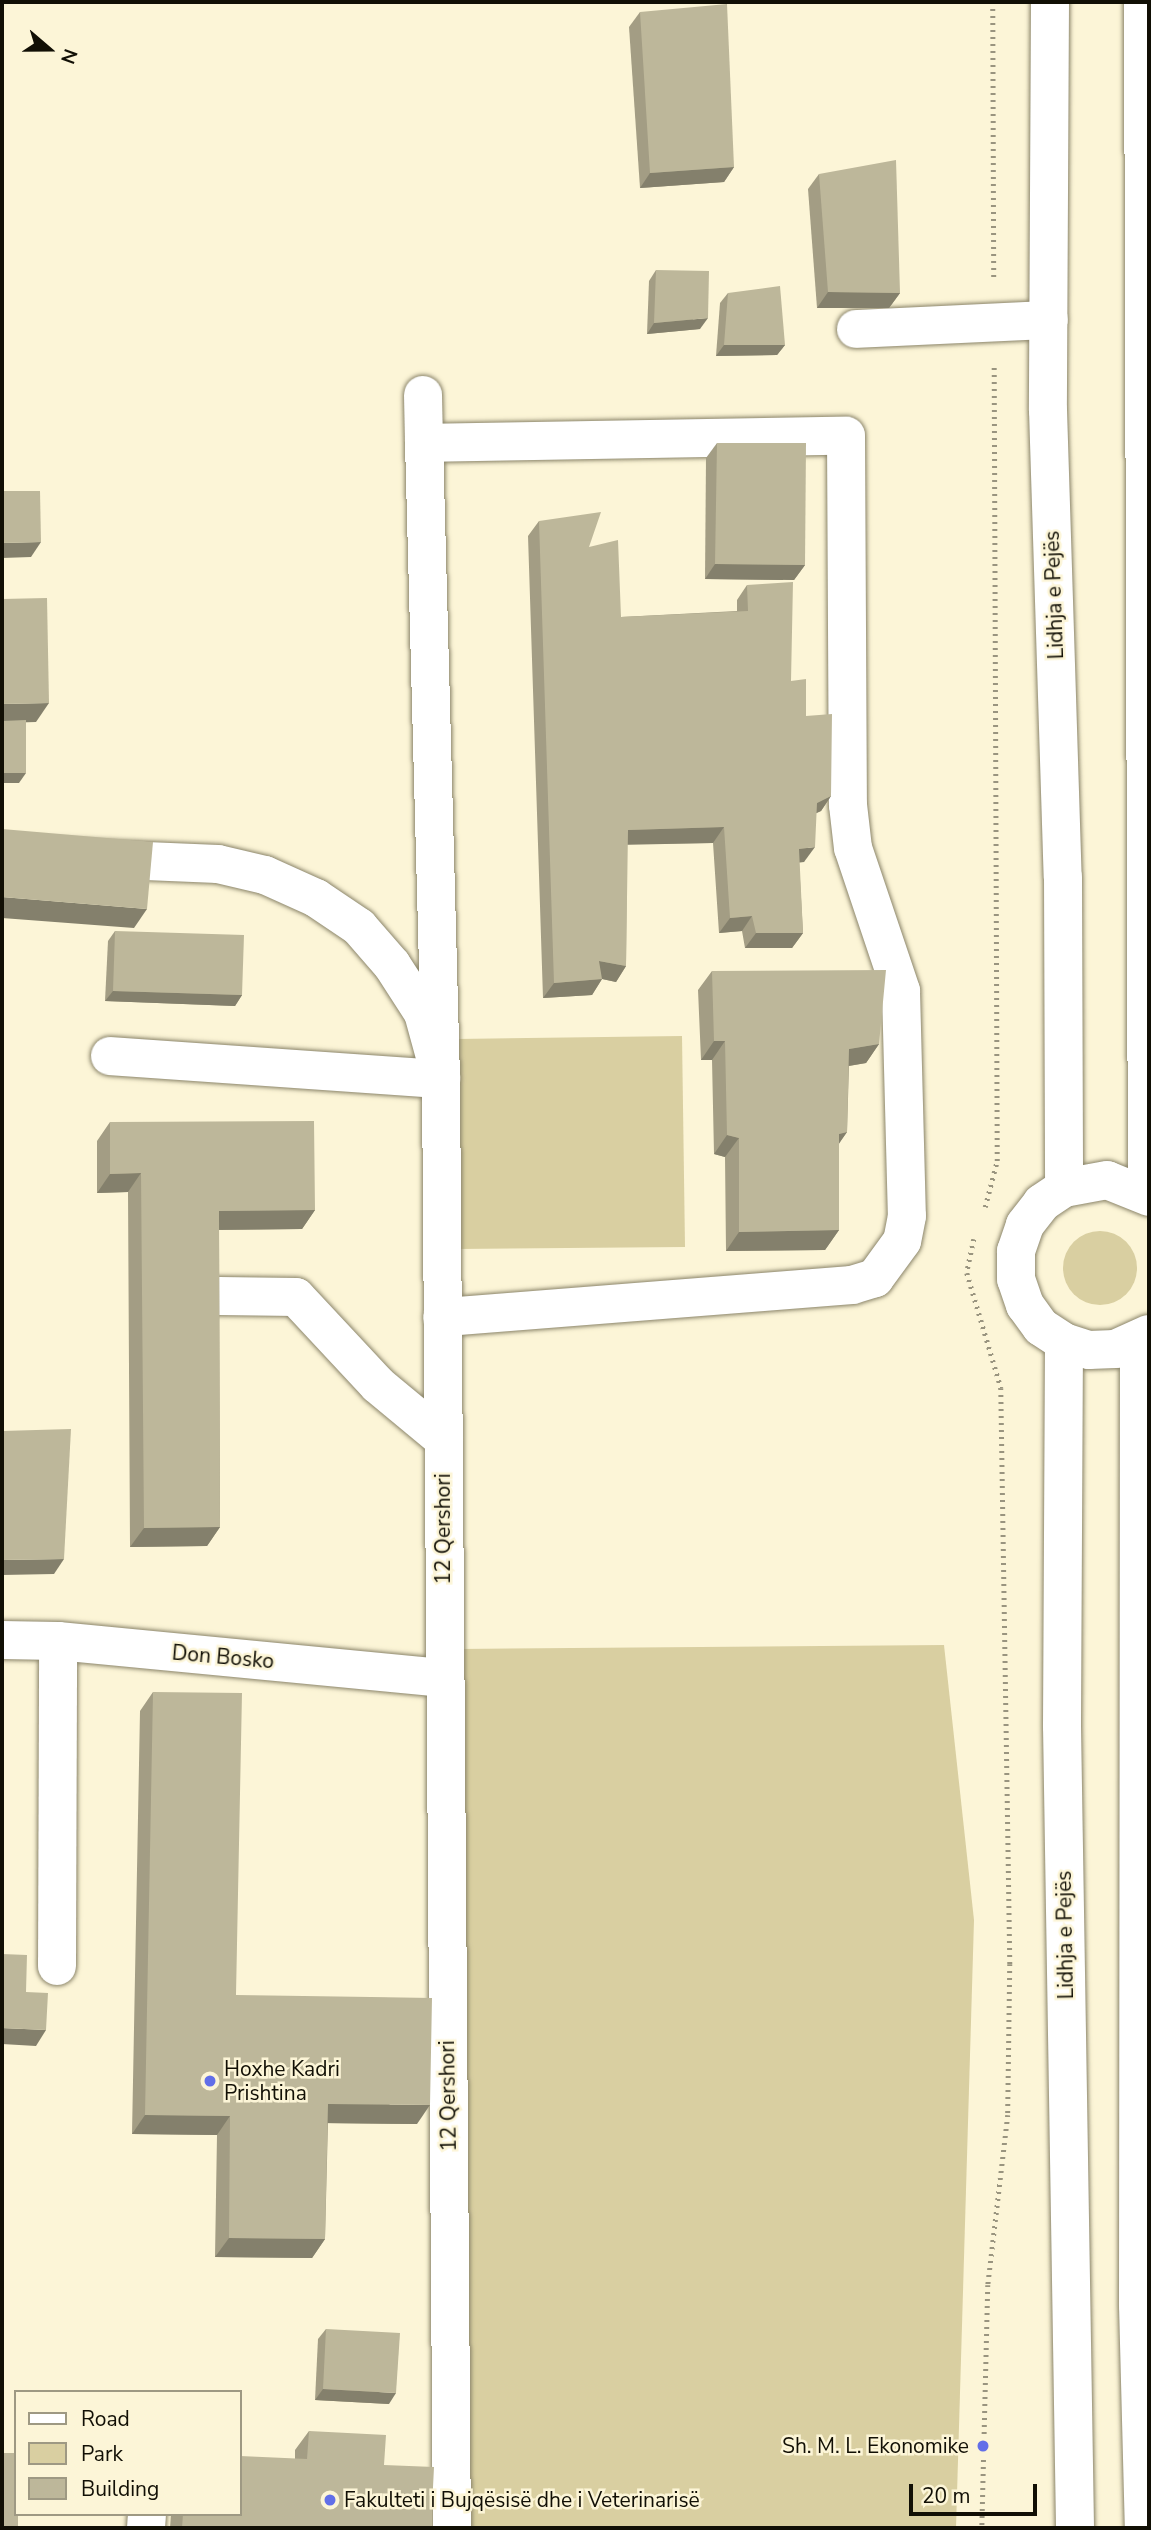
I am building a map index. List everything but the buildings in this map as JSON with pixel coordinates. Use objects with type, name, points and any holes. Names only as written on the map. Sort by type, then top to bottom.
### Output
[{"type":"main road","name":"Lidhja e Pejës","points":[[1050,2],[1049,320],[1063,877],[1065,1188]]},
{"type":"main road","points":[[1143,2],[1148,1196],[1107,1180],[1065,1188],[1042,1203],[1025,1226],[1016,1265],[1025,1305],[1041,1327],[1064,1342],[1089,1350],[1115,1349],[1144,1337],[1138,2277],[1144,2528]]},
{"type":"main road","points":[[856,328],[1049,320]]},
{"type":"main road","points":[[110,1056],[441,1079],[423,395]]},
{"type":"main road","points":[[424,443],[846,436],[848,805],[853,848],[901,991],[905,1029],[906,1216],[902,1241],[875,1278],[852,1285],[442,1317]]},
{"type":"main road","name":"12 Qershori","points":[[2,855],[218,864],[265,875],[316,898],[359,927],[392,965],[423,1013],[441,1079],[452,2528]]},
{"type":"main road","points":[[219,1296],[296,1297],[377,1385],[443,1439]]},
{"type":"main road","name":"Lidhja e Pejës","points":[[1064,1342],[1062,1726],[1075,2528]]},
{"type":"main road","name":"Don Bosko","points":[[2,1640],[58,1642],[444,1678]]},
{"type":"main road","points":[[57,1966],[58,1642]]},
{"type":"green space","points":[[682,1036],[685,1247],[457,1249],[456,1039]]},
{"type":"green space","points":[[1093,1231],[1107,1231],[1121,1237],[1131,1247],[1137,1268],[1135,1282],[1121,1299],[1107,1305],[1093,1305],[1079,1299],[1069,1289],[1063,1275],[1063,1261],[1069,1247],[1079,1237]]},
{"type":"green space","points":[[944,1645],[974,1920],[956,2528],[460,2528],[459,1649]]},
{"type":"place","name":"Hoxhe Kadri Prishtina","points":[[210,2081]]},
{"type":"place","name":"Sh. M. L. Ekonomike","points":[[983,2446]]},
{"type":"place","name":"Fakulteti i Bujqësisë dhe i Veterinarisë","points":[[330,2500]]}]
